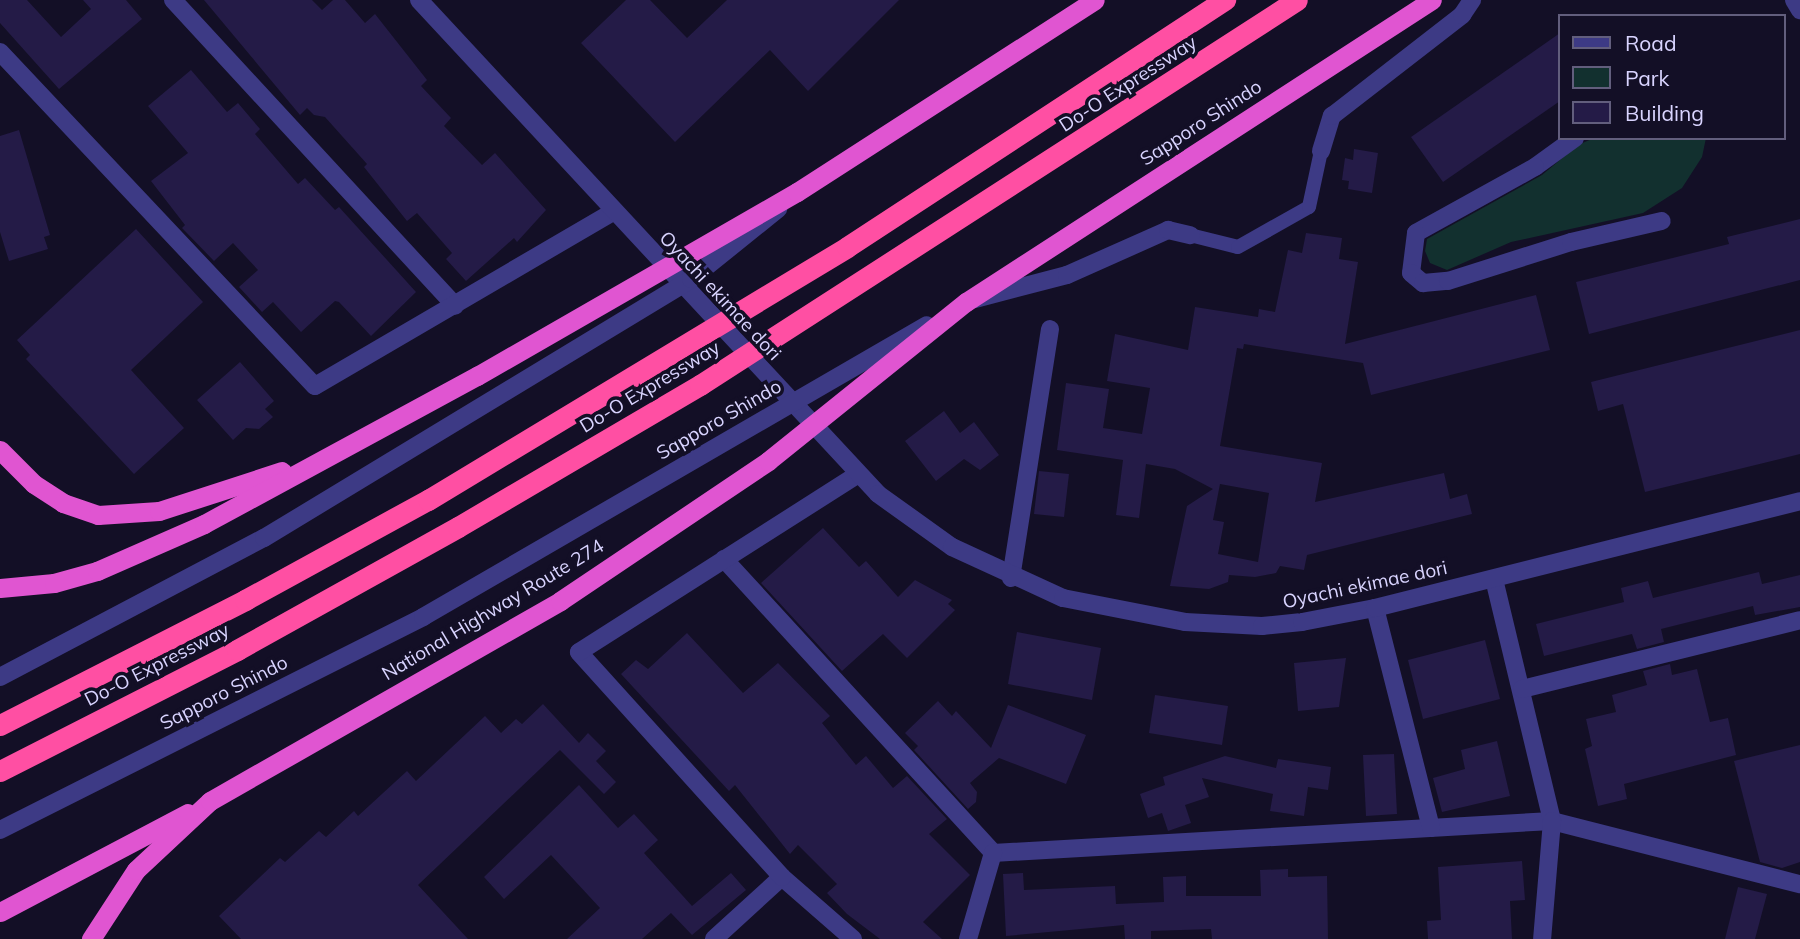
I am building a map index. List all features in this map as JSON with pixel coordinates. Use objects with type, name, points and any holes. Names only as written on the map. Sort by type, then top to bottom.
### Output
[{"type":"highway","points":[[0,588],[54,583],[97,571],[204,524],[797,192],[1095,0]]},
{"type":"highway","name":"Do-O Expressway","points":[[0,725],[245,600],[613,390],[847,247],[1226,0]]},
{"type":"highway","name":"Do-O Expressway","points":[[0,771],[237,650],[458,527],[700,384],[1297,0]]},
{"type":"highway","name":"Sapporo Shindo","points":[[966,302],[1433,0]]},
{"type":"highway","name":"National Highway Route 274","points":[[91,939],[136,870],[210,801],[560,601],[768,461],[966,302]]},
{"type":"highway","points":[[0,450],[34,484],[63,503],[98,515],[159,511],[327,457]]},
{"type":"highway","points":[[0,912],[210,801]]},
{"type":"street","points":[[173,0],[455,306]]},
{"type":"street","name":"Oyachi ekimae dori","points":[[419,0],[858,474],[915,523],[1012,578],[1101,609],[1223,626],[1302,622],[1375,608],[1800,501]]},
{"type":"street","points":[[1321,150],[1332,117],[1462,15],[1472,0]]},
{"type":"street","points":[[1794,0],[1800,10]]},
{"type":"street","points":[[0,52],[315,386],[613,212]]},
{"type":"street","points":[[1572,140],[1535,167],[1416,233],[1411,273],[1423,283],[1448,281],[1571,242],[1662,221]]},
{"type":"street","points":[[0,677],[264,538],[511,389],[691,279],[797,192]]},
{"type":"street","points":[[966,302],[1067,275],[1168,230],[1190,235]]},
{"type":"street","name":"Sapporo Shindo","points":[[0,830],[423,617],[966,302]]},
{"type":"street","points":[[1012,578],[1050,329]]},
{"type":"street","points":[[853,939],[782,877],[579,652],[858,474]]},
{"type":"street","points":[[724,559],[993,853]]},
{"type":"street","points":[[1494,579],[1552,821],[1542,939]]},
{"type":"street","points":[[1375,608],[1430,828]]},
{"type":"street","points":[[1522,689],[1800,620]]},
{"type":"street","points":[[993,853],[1552,821],[1800,884]]},
{"type":"street","points":[[968,939],[993,853]]},
{"type":"street","points":[[714,939],[782,877]]},
{"type":"lane","points":[[1190,235],[1238,247],[1309,207],[1321,150]]},
{"type":"green space","points":[[1589,140],[1706,140],[1702,157],[1682,188],[1643,213],[1511,242],[1447,270],[1430,263],[1425,251],[1427,239],[1542,175],[1578,145]]},
{"type":"building","points":[[0,0],[27,0],[61,37],[91,9],[83,0],[126,0],[142,19],[59,89],[0,23]]},
{"type":"building","points":[[204,0],[312,0],[322,10],[333,0],[345,0],[365,23],[375,14],[427,80],[421,86],[451,118],[444,126],[482,165],[495,153],[546,210],[517,242],[514,238],[466,281],[446,259],[452,253],[417,213],[407,221],[364,167],[367,164],[325,117],[314,115],[307,108],[300,115]]},
{"type":"building","points":[[626,0],[650,0],[687,38],[727,0],[899,0],[808,91],[770,50],[675,142],[581,43]]},
{"type":"building","points":[[1559,34],[1559,102],[1443,182],[1411,137]]},
{"type":"building","points":[[191,70],[227,112],[238,103],[260,129],[255,134],[298,184],[305,178],[335,210],[339,207],[416,292],[371,336],[335,301],[301,332],[273,302],[262,312],[239,287],[258,270],[233,243],[214,261],[182,228],[185,225],[151,181],[188,153],[148,106]]},
{"type":"building","points":[[19,130],[50,235],[44,237],[48,249],[9,261],[0,232],[0,136]]},
{"type":"building","points":[[1354,149],[1378,153],[1372,193],[1348,189],[1349,181],[1342,180],[1345,158],[1353,160]]},
{"type":"building","points":[[1800,219],[1800,280],[1589,334],[1576,282],[1729,244],[1727,237]]},
{"type":"building","points":[[136,229],[203,302],[131,370],[184,428],[134,474],[26,359],[30,355],[17,340]]},
{"type":"building","points":[[1306,233],[1342,238],[1339,259],[1358,262],[1345,344],[1536,295],[1550,350],[1371,395],[1363,363],[1244,344],[1243,349],[1237,348],[1220,446],[1322,463],[1315,502],[1444,473],[1450,499],[1467,494],[1472,514],[1307,555],[1304,570],[1280,566],[1276,573],[1255,577],[1229,575],[1228,582],[1209,589],[1170,586],[1187,506],[1213,489],[1175,469],[1146,464],[1139,518],[1116,515],[1123,460],[1057,450],[1066,383],[1109,389],[1103,428],[1142,434],[1150,388],[1107,381],[1115,334],[1188,350],[1195,307],[1258,317],[1259,309],[1275,312],[1288,250],[1302,253]],"holes":[[[1220,484],[1269,493],[1258,562],[1218,554],[1224,522],[1213,520]]]},
{"type":"building","points":[[1800,330],[1800,454],[1645,492],[1623,404],[1598,411],[1591,382]]},
{"type":"building","points":[[240,362],[274,401],[265,409],[273,417],[259,429],[246,428],[233,440],[197,400]]},
{"type":"building","points":[[944,411],[960,433],[974,422],[999,455],[980,470],[964,459],[936,481],[905,441]]},
{"type":"building","points":[[1039,471],[1069,474],[1064,517],[1034,514]]},
{"type":"building","points":[[823,528],[859,567],[866,561],[898,597],[915,580],[952,600],[948,604],[955,610],[907,658],[883,634],[842,671],[761,583]]},
{"type":"building","points":[[1759,572],[1762,584],[1800,575],[1800,607],[1755,615],[1753,606],[1661,629],[1664,642],[1637,649],[1632,634],[1544,656],[1536,624],[1624,602],[1621,588],[1648,581],[1653,598]]},
{"type":"building","points":[[1017,632],[1101,648],[1092,700],[1008,684]]},
{"type":"building","points":[[687,633],[743,693],[778,663],[830,716],[822,723],[856,765],[866,756],[893,788],[907,776],[947,819],[929,834],[970,875],[923,922],[942,939],[880,939],[847,914],[827,893],[837,884],[798,845],[790,854],[735,785],[729,791],[621,674],[636,660],[648,669]]},
{"type":"building","points":[[1485,640],[1500,699],[1423,719],[1408,660]]},
{"type":"building","points":[[1346,658],[1339,707],[1298,711],[1294,663]]},
{"type":"building","points":[[1670,664],[1672,675],[1697,669],[1710,722],[1728,718],[1736,755],[1624,784],[1627,799],[1598,806],[1585,749],[1592,746],[1586,719],[1616,712],[1612,695],[1647,685],[1643,671]]},
{"type":"building","points":[[1155,695],[1228,706],[1222,745],[1149,733]]},
{"type":"building","points":[[938,701],[952,716],[956,711],[991,748],[1008,705],[1086,735],[1066,784],[999,758],[970,783],[977,792],[976,802],[968,809],[914,750],[918,746],[905,733]]},
{"type":"building","points":[[543,704],[579,743],[588,733],[606,751],[596,761],[616,782],[604,794],[560,750],[418,885],[468,939],[241,939],[219,916],[280,858],[285,862],[319,831],[326,837],[354,811],[358,816],[407,771],[416,781],[485,716],[501,733],[516,719],[522,724]]},
{"type":"building","points":[[1497,741],[1510,796],[1442,812],[1433,778],[1465,769],[1461,750]]},
{"type":"building","points":[[1800,745],[1800,862],[1782,868],[1760,862],[1734,761]]},
{"type":"building","points":[[1394,754],[1397,814],[1366,816],[1363,755]]},
{"type":"building","points":[[1225,756],[1276,768],[1278,759],[1331,767],[1328,790],[1308,787],[1304,816],[1270,811],[1273,794],[1202,778],[1209,797],[1185,805],[1191,823],[1168,831],[1162,813],[1148,818],[1140,794],[1165,785],[1163,777]]},
{"type":"building","points":[[579,785],[618,828],[634,814],[658,840],[644,853],[692,906],[731,873],[746,890],[692,935],[671,913],[642,939],[567,939],[600,908],[551,855],[504,899],[484,877]]},
{"type":"building","points":[[1522,861],[1525,900],[1510,901],[1512,939],[1428,939],[1427,921],[1441,920],[1438,867]]},
{"type":"building","points":[[1288,869],[1288,877],[1327,876],[1328,939],[1212,939],[1211,929],[1151,931],[1151,939],[1125,939],[1124,925],[1006,936],[1003,874],[1023,873],[1024,890],[1115,886],[1116,904],[1164,902],[1163,877],[1186,876],[1186,896],[1261,896],[1260,870]]},
{"type":"building","points":[[1738,887],[1767,894],[1755,939],[1725,939]]}]
